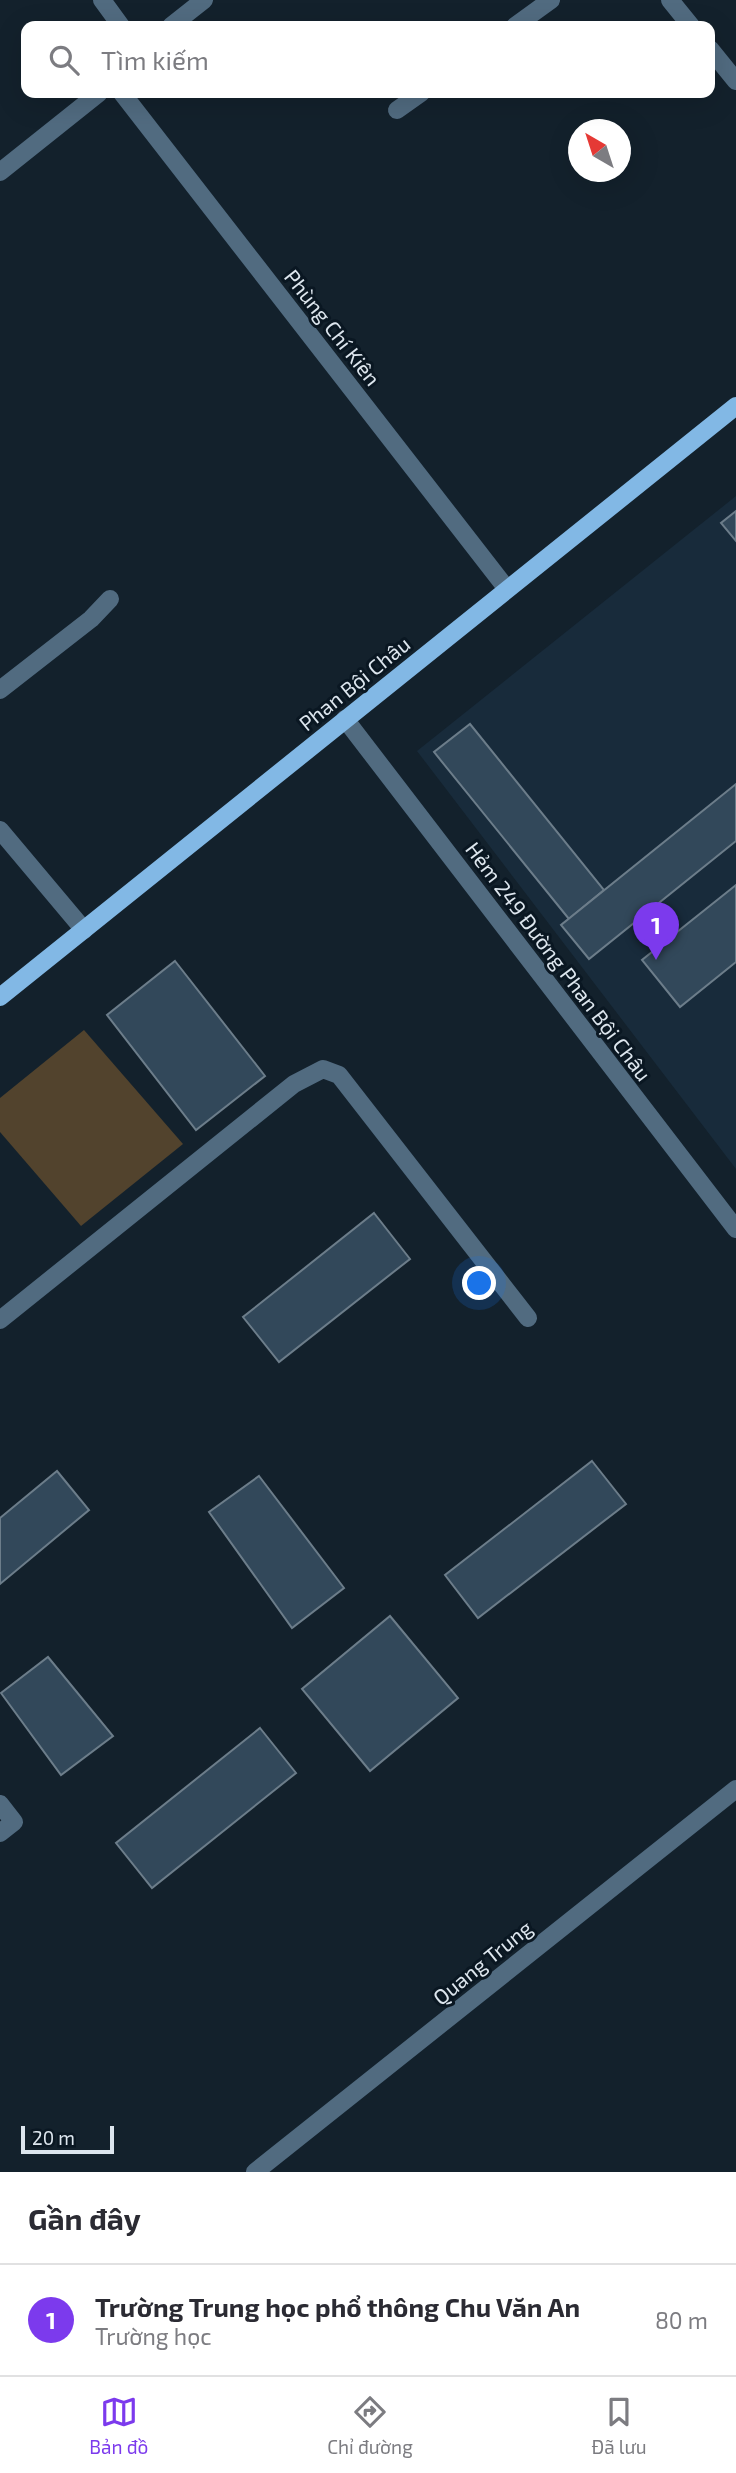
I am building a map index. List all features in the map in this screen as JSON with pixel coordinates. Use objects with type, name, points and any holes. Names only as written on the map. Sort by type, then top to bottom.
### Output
[{"type":"main road","name":"Phan Bội Châu","points":[[0,997],[736,405]]},
{"type":"street","points":[[102,0],[117,21]]},
{"type":"street","points":[[177,21],[204,0]]},
{"type":"street","points":[[522,21],[551,0]]},
{"type":"street","points":[[670,0],[687,21]]},
{"type":"street","points":[[715,55],[736,81]]},
{"type":"street","points":[[0,172],[93,98]]},
{"type":"street","name":"Phùng Chí Kiên","points":[[126,98],[508,589]]},
{"type":"street","points":[[397,110],[414,98]]},
{"type":"street","points":[[0,690],[91,619],[110,599]]},
{"type":"street","name":"Hẻm 249 Đường Phan Bội Châu","points":[[345,719],[736,1229]]},
{"type":"street","points":[[0,830],[84,930]]},
{"type":"street","points":[[0,1320],[294,1084],[323,1069],[340,1075],[527,1318]]},
{"type":"street","name":"Quang Trung","points":[[256,2172],[736,1788]]},
{"type":"street","points":[[0,1804],[14,1822],[0,1833]]},
{"type":"shaded area","points":[[736,496],[736,1169],[417,751]]},
{"type":"shaded area","points":[[84,1030],[183,1144],[81,1226],[0,1132],[0,1098]]},
{"type":"building","points":[[736,511],[736,541],[721,523]]},
{"type":"building","points":[[470,724],[604,890],[569,919],[434,752]]},
{"type":"building","points":[[736,784],[736,841],[589,959],[561,925]]},
{"type":"building","points":[[736,885],[736,962],[680,1007],[642,960]]},
{"type":"building","points":[[175,961],[265,1076],[196,1130],[107,1015]]},
{"type":"building","points":[[374,1213],[410,1259],[279,1362],[243,1317]]},
{"type":"building","points":[[592,1461],[626,1504],[478,1618],[445,1575]]},
{"type":"building","points":[[57,1471],[89,1510],[0,1584],[0,1518]]},
{"type":"building","points":[[259,1476],[344,1588],[292,1628],[209,1512]]},
{"type":"building","points":[[390,1616],[458,1698],[370,1771],[302,1689]]},
{"type":"building","points":[[48,1657],[113,1736],[61,1775],[1,1693]]},
{"type":"building","points":[[260,1728],[296,1773],[152,1888],[116,1843]]},
{"type":"place","name":"Trường Trung học phổ thông Chu Văn An","points":[[656,960]]}]
